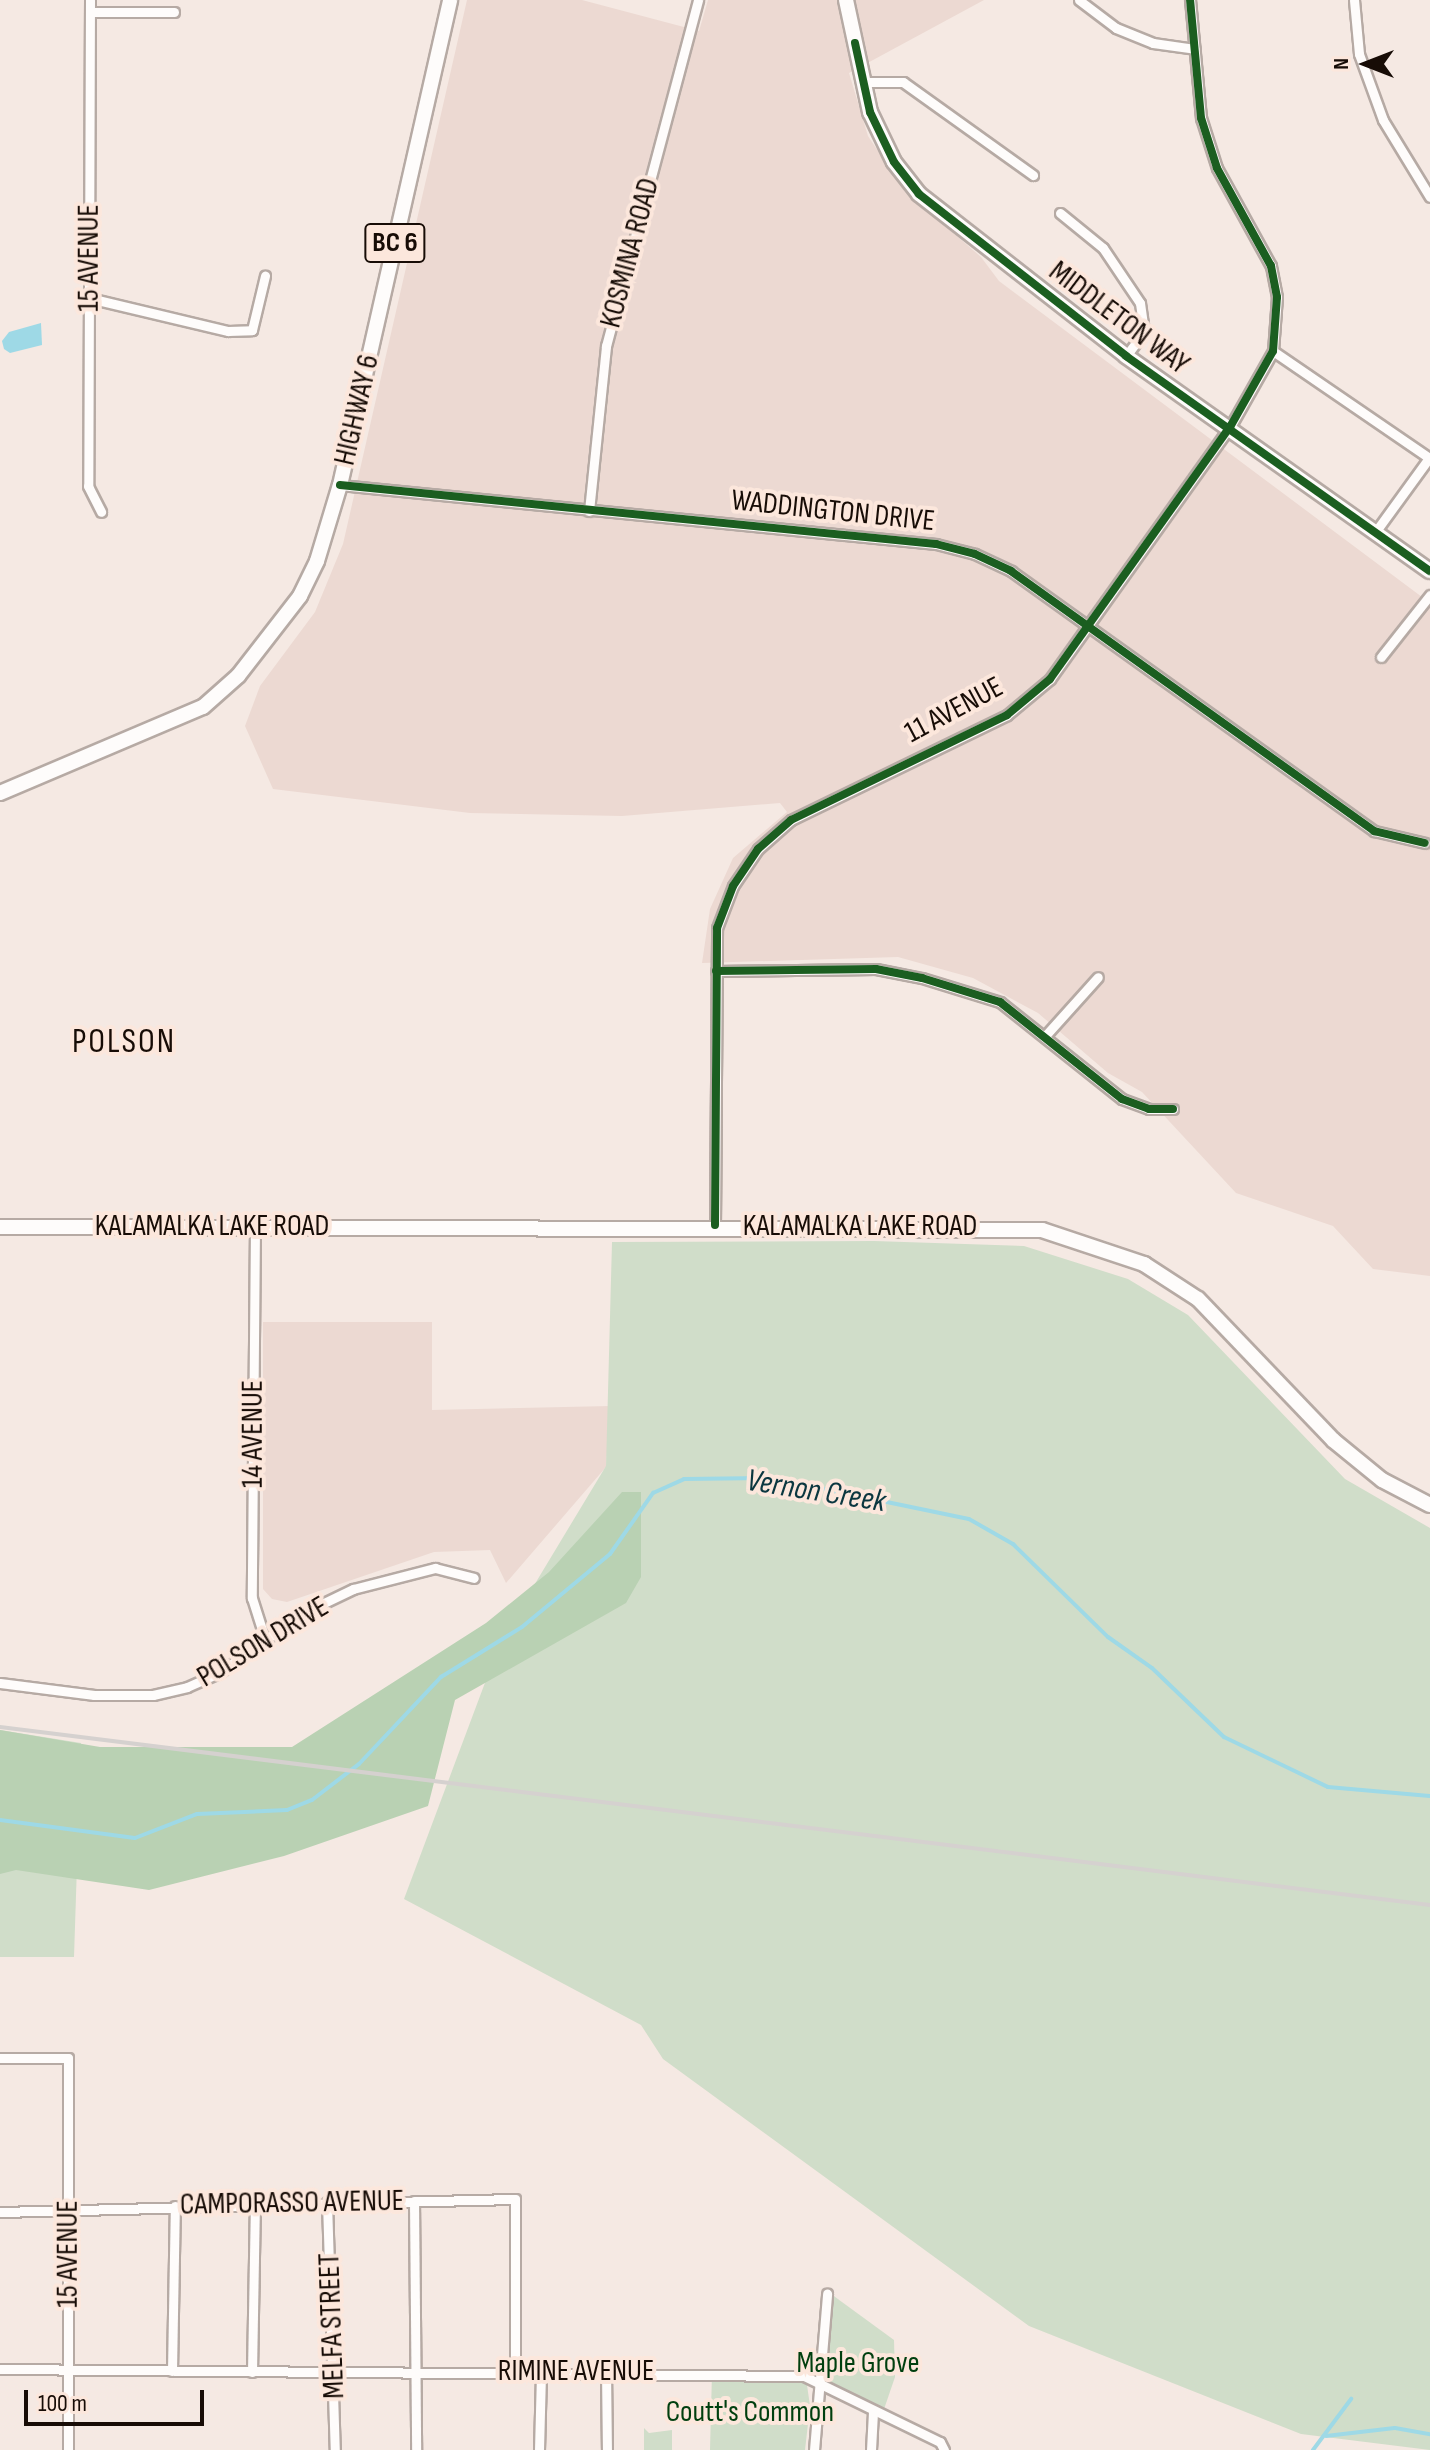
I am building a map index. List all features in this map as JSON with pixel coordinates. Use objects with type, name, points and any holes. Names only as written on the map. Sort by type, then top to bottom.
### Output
[{"type":"main road","name":"HIGHWAY 6","points":[[0,793],[203,707],[238,676],[300,596],[340,485],[450,0]]},
{"type":"main road","name":"MIDDLETON WAY","points":[[846,0],[870,112],[894,162],[919,194],[1126,356],[1430,571]]},
{"type":"main road","name":"KALAMALKA LAKE ROAD","points":[[0,1227],[715,1225],[1042,1230],[1144,1264],[1198,1299],[1333,1440],[1382,1480],[1430,1505]]},
{"type":"street","name":"15 AVENUE","points":[[90,0],[88,486],[101,512]]},
{"type":"street","name":"KOSMINA ROAD","points":[[589,511],[606,346],[698,0]]},
{"type":"street","points":[[1079,0],[1116,28],[1153,43],[1195,49]]},
{"type":"street","name":"11 AVENUE","points":[[715,1225],[717,928],[733,886],[758,849],[791,820],[833,796],[1007,715],[1050,679],[1230,427],[1273,351],[1277,297],[1271,266],[1217,168],[1201,118],[1190,0]]},
{"type":"street","points":[[1354,0],[1359,54],[1383,120],[1430,197]]},
{"type":"street","points":[[90,12],[174,12]]},
{"type":"street","points":[[862,82],[903,82],[1033,175]]},
{"type":"street","name":"MIDDLETON WAY","points":[[1060,213],[1103,248],[1140,303],[1144,332],[1126,356]]},
{"type":"street","points":[[89,298],[228,331],[252,330],[265,276]]},
{"type":"street","points":[[1273,351],[1429,458],[1376,531]]},
{"type":"street","name":"WADDINGTON DRIVE","points":[[340,485],[936,544],[1011,571],[1374,831],[1425,843]]},
{"type":"street","points":[[1381,657],[1430,595]]},
{"type":"street","points":[[716,971],[876,969],[922,978],[1000,1002],[1122,1099],[1149,1109],[1173,1109]]},
{"type":"street","points":[[1045,1036],[1098,977]]},
{"type":"street","name":"14 AVENUE","points":[[255,1226],[252,1598],[265,1639]]},
{"type":"street","name":"POLSON DRIVE","points":[[0,1683],[94,1695],[153,1695],[219,1673],[265,1639],[353,1589],[402,1573],[435,1568],[474,1578]]},
{"type":"street","name":"15 AVENUE","points":[[0,2058],[68,2058],[68,2450]]},
{"type":"street","name":"CAMPORASSO AVENUE","points":[[0,2212],[255,2203],[515,2199],[515,2370]]},
{"type":"street","points":[[414,2201],[416,2450]]},
{"type":"street","name":"MELFA STREET","points":[[327,2202],[330,2375],[335,2450]]},
{"type":"street","points":[[0,2369],[252,2372],[255,2203]]},
{"type":"street","points":[[172,2371],[175,2206]]},
{"type":"street","points":[[814,2450],[827,2294]]},
{"type":"street","name":"RIMINE AVENUE","points":[[252,2372],[330,2375],[415,2370],[515,2370],[804,2376],[819,2386],[940,2442],[944,2450]]},
{"type":"street","points":[[539,2450],[541,2371]]},
{"type":"street","points":[[606,2371],[607,2450]]},
{"type":"street","points":[[871,2450],[873,2411]]},
{"type":"shaded area","points":[[467,0],[582,0],[699,31],[708,0],[984,0],[849,73],[868,136],[903,189],[981,257],[999,281],[1430,603],[1430,1276],[1373,1269],[1333,1226],[1236,1193],[1142,1092],[1108,1073],[1038,1013],[973,978],[898,957],[702,963],[710,909],[733,858],[787,812],[780,803],[622,816],[470,813],[273,789],[245,726],[260,686],[315,612],[343,544]]},
{"type":"shaded area","points":[[263,1322],[432,1322],[432,1410],[610,1406],[606,1467],[506,1583],[490,1550],[434,1552],[287,1602],[272,1599],[263,1589]]},
{"type":"green space","points":[[874,1241],[1024,1246],[1128,1279],[1188,1315],[1345,1479],[1430,1528],[1430,2450],[1301,2434],[1029,2326],[663,2059],[641,2025],[404,1899],[501,1640],[606,1466],[612,1242]]},
{"type":"green space","points":[[622,1492],[641,1492],[641,1577],[626,1603],[455,1700],[428,1806],[284,1856],[149,1890],[16,1870],[0,1874],[0,1730],[100,1747],[292,1747],[486,1623],[549,1572]]},
{"type":"green space","points":[[0,1730],[81,1743],[74,1957],[0,1957]]},
{"type":"green space","name":"Maple Grove","points":[[831,2294],[894,2340],[895,2377],[882,2415],[819,2386]]},
{"type":"green space","name":"Coutt's Common","points":[[712,2373],[797,2376],[807,2385],[810,2406],[805,2450],[710,2450]]},
{"type":"green space","points":[[644,2428],[649,2433],[672,2430],[672,2450],[644,2450]]},
{"type":"water","points":[[41,323],[42,345],[10,353],[4,349],[2,341],[9,332]]},
{"type":"waterway","name":"Vernon Creek","points":[[0,1820],[135,1838],[197,1814],[287,1810],[312,1800],[359,1764],[441,1677],[522,1627],[610,1554],[653,1493],[684,1479],[771,1478],[969,1519],[1013,1544],[1108,1637],[1152,1668],[1224,1737],[1328,1787],[1430,1796]]},
{"type":"waterway","points":[[1313,2450],[1351,2399]]},
{"type":"waterway","points":[[1326,2436],[1395,2428],[1430,2434]]},
{"type":"railway","points":[[0,1727],[1430,1905]]},
{"type":"cycle path","points":[[715,1225],[717,928],[733,886],[758,849],[791,820],[1007,715],[1050,679],[1230,427],[1273,351],[1277,297],[1271,266],[1217,168],[1201,118],[1190,0]]},
{"type":"cycle path","points":[[855,43],[870,112],[894,162],[919,194],[1126,356],[1430,571]]},
{"type":"cycle path","points":[[340,485],[936,544],[975,554],[1011,571],[1374,831],[1425,843]]},
{"type":"cycle path","points":[[716,971],[876,969],[922,978],[1000,1002],[1122,1099],[1149,1109],[1173,1109]]},
{"type":"district","name":"POLSON","points":[[124,1042]]}]
